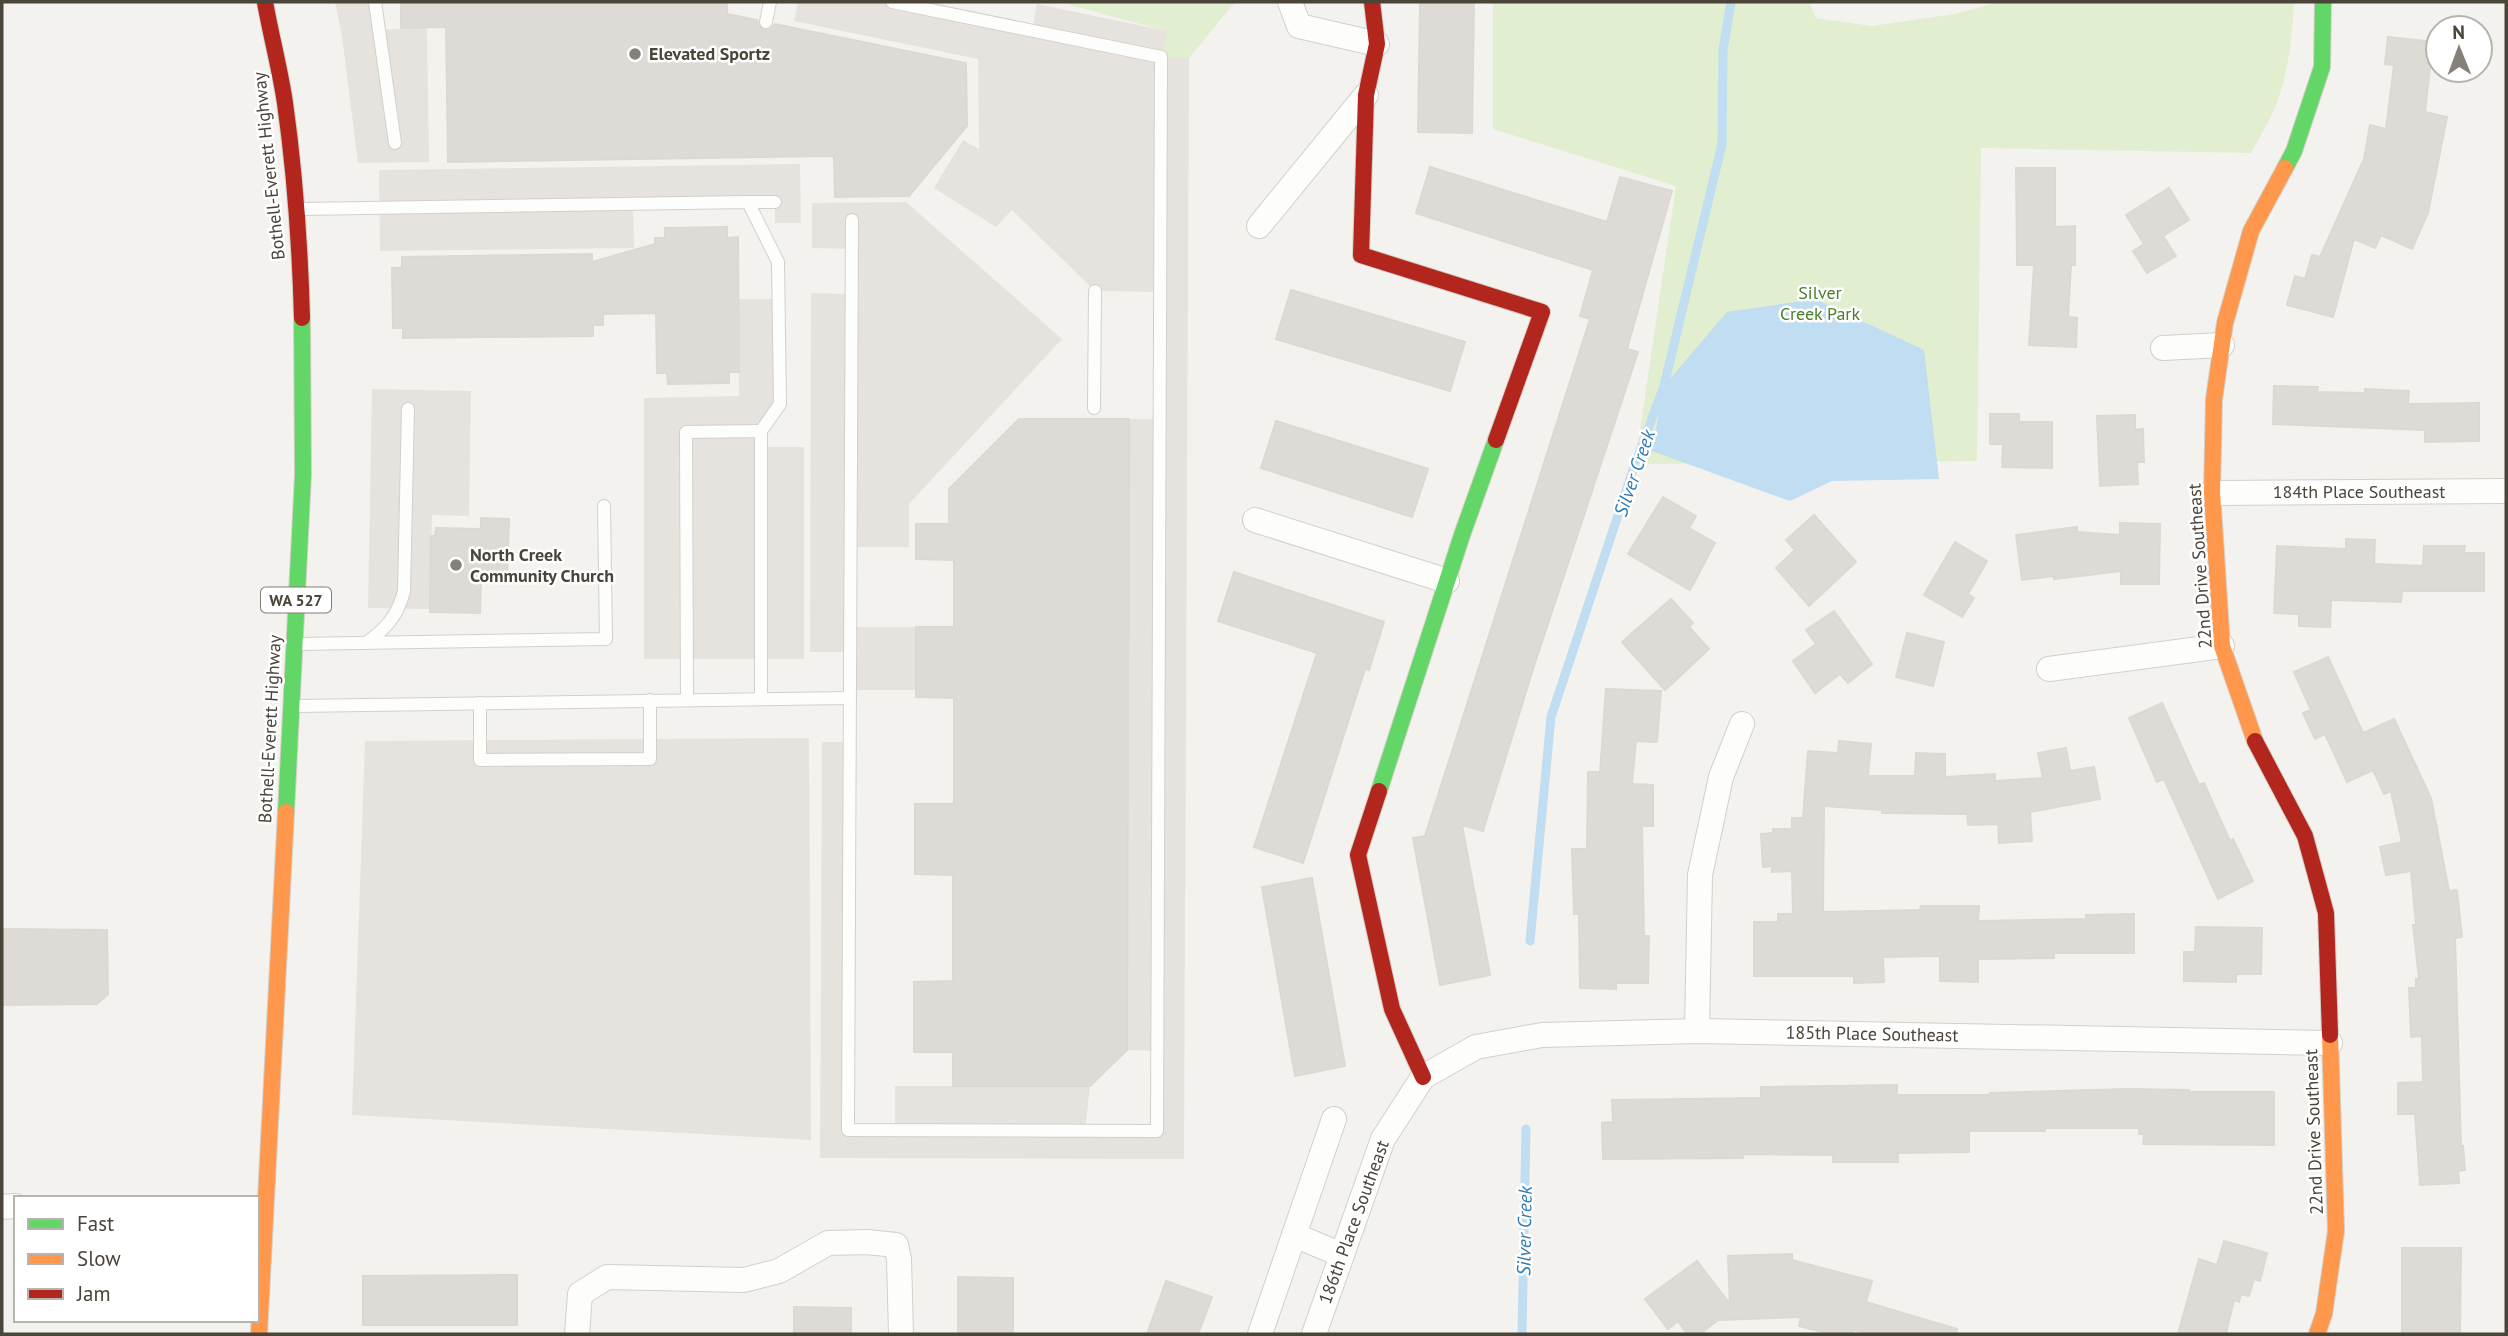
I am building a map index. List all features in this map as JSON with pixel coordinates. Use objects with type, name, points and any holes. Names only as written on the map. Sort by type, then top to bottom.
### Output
[{"type":"street","name":"Bothell-Everett Highway","points":[[259,1334],[261,1201],[291,706],[303,475],[304,381],[297,209],[285,99],[264,2]]},
{"type":"street","points":[[1290,2],[1299,26],[1377,44]]},
{"type":"street","points":[[1372,2],[1377,44],[1366,95],[1361,256],[1542,312],[1447,581],[1358,855],[1392,1009],[1423,1077]]},
{"type":"street","name":"22nd Drive Southeast","points":[[2316,1334],[2324,1314],[2336,1231],[2326,913],[2305,836],[2258,749],[2222,646],[2212,493],[2214,399],[2225,323],[2251,231],[2294,150],[2322,67],[2323,2]]},
{"type":"street","points":[[1258,226],[1366,95]]},
{"type":"street","points":[[2162,348],[2222,345]]},
{"type":"street","name":"184th Place Southeast","points":[[2212,493],[2506,491]]},
{"type":"street","points":[[1255,520],[1447,581]]},
{"type":"street","points":[[2049,669],[2222,646]]},
{"type":"street","points":[[1697,1031],[1700,875],[1721,777],[1742,724]]},
{"type":"street","name":"185th Place Southeast","points":[[1423,1077],[1476,1047],[1542,1035],[1697,1031],[2330,1043]]},
{"type":"street","name":"186th Place Southeast","points":[[1314,1334],[1383,1139],[1423,1077]]},
{"type":"street","points":[[1260,1334],[1334,1119]]},
{"type":"street","points":[[1294,1235],[1342,1255]]},
{"type":"street","points":[[576,1334],[580,1294],[607,1277],[744,1280],[779,1271],[828,1243],[867,1242],[896,1245],[899,1259],[901,1334]]},
{"type":"lane","points":[[375,2],[395,143]]},
{"type":"lane","points":[[766,22],[770,2]]},
{"type":"lane","points":[[852,220],[848,1130],[1157,1131],[1161,57],[892,2]]},
{"type":"lane","points":[[748,202],[778,262],[780,404],[761,431],[761,699]]},
{"type":"lane","points":[[297,209],[775,202]]},
{"type":"lane","points":[[1094,408],[1095,291]]},
{"type":"lane","points":[[366,643],[391,622],[400,608],[404,591],[408,409]]},
{"type":"lane","points":[[687,700],[686,432],[761,431]]},
{"type":"lane","points":[[294,644],[606,639],[604,506]]},
{"type":"lane","points":[[291,706],[849,698]]},
{"type":"lane","points":[[480,703],[481,760],[650,759],[650,701]]},
{"type":"shaded area","points":[[335,2],[375,2],[381,30],[427,27],[429,162],[358,163],[342,36]]},
{"type":"shaded area","points":[[798,2],[892,2],[1032,30],[1037,4],[1167,31],[1162,57],[1189,58],[1184,1159],[820,1158],[822,742],[849,742],[848,1130],[895,1130],[895,1086],[1090,1086],[1085,1131],[1157,1131],[1157,1051],[1127,1050],[1129,419],[1160,419],[1160,292],[1095,291],[1012,210],[996,227],[934,188],[963,140],[979,149],[978,59],[794,21]]},
{"type":"shaded area","points":[[800,164],[801,223],[775,223],[775,202],[633,204],[634,248],[380,251],[379,170]]},
{"type":"shaded area","points":[[906,202],[1062,339],[909,504],[909,547],[850,547],[850,627],[916,627],[916,690],[850,690],[850,652],[810,652],[811,293],[851,294],[851,249],[812,248],[812,203]]},
{"type":"shaded area","points":[[738,299],[779,299],[780,404],[761,431],[761,447],[804,447],[804,659],[644,659],[644,398],[739,396]]},
{"type":"shaded area","points":[[372,389],[471,391],[469,516],[432,515],[430,609],[368,608]]},
{"type":"shaded area","points":[[809,738],[811,1140],[352,1115],[365,741]]},
{"type":"green space","points":[[1073,2],[1235,2],[1189,58],[1161,57],[1166,31],[1070,5]]},
{"type":"green space","name":"Silver Creek Park","points":[[1493,2],[1809,2],[1816,18],[1872,26],[1955,14],[1999,2],[2294,2],[2282,87],[2272,114],[2251,153],[1981,148],[1977,461],[1635,464],[1676,186],[1493,129]]},
{"type":"water","points":[[1815,299],[1924,350],[1939,479],[1832,481],[1790,501],[1652,451],[1664,386],[1727,312]]},
{"type":"building","points":[[401,2],[727,2],[727,14],[757,20],[764,30],[769,30],[775,24],[966,63],[967,126],[909,196],[835,197],[834,156],[448,162],[446,27],[401,28]]},
{"type":"building","points":[[1420,2],[1474,2],[1472,133],[1418,132]]},
{"type":"building","points":[[2388,37],[2424,41],[2424,84],[2428,84],[2425,112],[2447,117],[2428,213],[2412,249],[2381,235],[2375,248],[2354,239],[2333,317],[2287,305],[2295,276],[2305,279],[2312,255],[2320,257],[2364,159],[2370,125],[2386,129],[2394,65],[2385,64]]},
{"type":"building","points":[[1430,167],[1607,222],[1620,177],[1672,191],[1627,349],[1638,352],[1534,666],[1483,831],[1462,825],[1490,975],[1440,985],[1413,838],[1425,836],[1590,319],[1580,316],[1593,270],[1416,213]]},
{"type":"building","points":[[2016,168],[2055,168],[2055,227],[2075,226],[2075,265],[2071,265],[2068,317],[2077,318],[2076,347],[2029,345],[2034,265],[2017,265]]},
{"type":"building","points":[[2169,188],[2189,220],[2163,236],[2176,256],[2147,273],[2133,251],[2144,244],[2126,215]]},
{"type":"building","points":[[727,227],[727,238],[738,237],[739,372],[729,372],[729,383],[668,384],[667,373],[657,373],[656,313],[603,314],[603,325],[593,325],[593,336],[403,338],[403,328],[393,328],[392,268],[402,268],[402,257],[592,254],[592,262],[655,244],[655,238],[665,238],[665,228]]},
{"type":"building","points":[[1291,290],[1465,342],[1450,391],[1276,339]]},
{"type":"building","points":[[2274,386],[2318,387],[2317,392],[2365,393],[2365,389],[2409,391],[2408,404],[2479,403],[2479,441],[2425,442],[2425,430],[2273,424]]},
{"type":"building","points":[[1990,414],[2019,414],[2019,422],[2052,422],[2052,468],[2002,467],[2003,444],[1990,444]]},
{"type":"building","points":[[2135,415],[2135,430],[2143,429],[2144,462],[2137,462],[2138,484],[2100,486],[2097,416]]},
{"type":"building","points":[[1019,419],[1129,419],[1127,1050],[1090,1086],[953,1086],[953,1052],[914,1052],[914,982],[953,981],[953,875],[915,874],[915,804],[954,804],[954,698],[916,697],[916,627],[954,627],[954,560],[916,559],[916,524],[949,524],[949,489]]},
{"type":"building","points":[[1276,421],[1428,469],[1412,517],[1261,468]]},
{"type":"building","points":[[1663,497],[1696,516],[1689,528],[1715,543],[1690,590],[1628,554]]},
{"type":"building","points":[[1814,515],[1856,562],[1809,606],[1776,568],[1795,550],[1786,540]]},
{"type":"building","name":"North Creek Community Church","points":[[481,518],[509,519],[507,583],[481,582],[480,613],[430,612],[431,536],[435,536],[436,528],[481,529]]},
{"type":"building","points":[[2120,523],[2160,524],[2159,584],[2121,584],[2121,571],[2022,580],[2016,535],[2077,527],[2077,532],[2120,535]]},
{"type":"building","points":[[2346,539],[2375,540],[2374,564],[2423,566],[2424,546],[2465,546],[2464,553],[2484,553],[2484,591],[2402,591],[2401,602],[2331,600],[2330,627],[2299,626],[2299,614],[2274,613],[2277,546],[2346,549]]},
{"type":"building","points":[[1955,542],[1987,561],[1968,594],[1974,598],[1962,617],[1924,595]]},
{"type":"building","points":[[1234,572],[1384,622],[1369,670],[1365,669],[1303,863],[1254,847],[1317,653],[1218,621]]},
{"type":"building","points":[[1671,599],[1693,623],[1689,627],[1709,649],[1665,690],[1622,642]]},
{"type":"building","points":[[1834,611],[1872,664],[1848,683],[1840,674],[1815,693],[1793,661],[1816,644],[1806,630]]},
{"type":"building","points":[[1907,633],[1944,642],[1933,686],[1896,677]]},
{"type":"building","points":[[2328,657],[2363,733],[2394,719],[2431,798],[2449,891],[2457,890],[2462,937],[2455,938],[2461,1146],[2465,1170],[2458,1171],[2459,1183],[2420,1185],[2415,1114],[2398,1114],[2398,1083],[2423,1082],[2422,1036],[2411,1037],[2409,988],[2416,988],[2416,979],[2419,979],[2411,871],[2386,875],[2380,847],[2402,842],[2391,791],[2384,794],[2373,770],[2347,782],[2325,734],[2315,739],[2303,713],[2311,710],[2294,672]]},
{"type":"building","points":[[1606,689],[1661,691],[1657,742],[1636,741],[1632,784],[1653,785],[1653,826],[1642,826],[1644,936],[1649,936],[1648,983],[1616,983],[1616,989],[1580,988],[1579,914],[1574,914],[1572,849],[1587,849],[1588,772],[1600,772]]},
{"type":"building","points":[[2162,703],[2199,785],[2204,783],[2230,841],[2233,839],[2253,881],[2218,899],[2164,779],[2157,782],[2129,718]]},
{"type":"building","points":[[1839,741],[1871,744],[1868,776],[1915,776],[1916,753],[1945,754],[1945,777],[1995,774],[1995,781],[2043,778],[2038,753],[2066,748],[2070,771],[2094,767],[2100,799],[2030,812],[2032,841],[1999,843],[1998,824],[1968,825],[1967,814],[1882,813],[1882,810],[1824,806],[1823,912],[1920,910],[1921,906],[1979,906],[1978,921],[2086,919],[2086,915],[2134,914],[2134,953],[2054,953],[2054,958],[1978,959],[1978,982],[1940,981],[1940,956],[1883,957],[1884,982],[1854,983],[1854,976],[1754,976],[1754,922],[1778,922],[1778,914],[1793,914],[1792,871],[1772,872],[1772,866],[1763,867],[1761,834],[1773,833],[1773,829],[1792,829],[1792,818],[1803,818],[1808,751],[1838,753]]},
{"type":"building","points":[[1312,878],[1345,1066],[1295,1076],[1262,887]]},
{"type":"building","points":[[2196,927],[2262,928],[2261,974],[2236,974],[2236,982],[2184,981],[2184,952],[2195,952]]},
{"type":"building","points":[[2,929],[107,930],[108,994],[97,1004],[2,1005]]},
{"type":"building","points":[[1897,1085],[1897,1095],[1990,1095],[2127,1089],[2274,1092],[2274,1145],[2143,1144],[2144,1134],[2139,1134],[2139,1128],[2045,1128],[2045,1131],[1969,1131],[1969,1152],[1898,1153],[1898,1162],[1833,1162],[1833,1155],[1743,1154],[1743,1158],[1603,1159],[1602,1123],[1613,1122],[1612,1100],[1761,1098],[1761,1087]]},
{"type":"building","points":[[2224,1241],[2267,1253],[2260,1281],[2254,1279],[2249,1296],[2241,1294],[2239,1302],[2234,1300],[2226,1334],[2178,1334],[2199,1259],[2217,1265]]},
{"type":"building","points":[[2402,1248],[2461,1248],[2460,1334],[2402,1334]]},
{"type":"building","points":[[1792,1254],[1792,1260],[1872,1281],[1866,1302],[1957,1329],[1956,1334],[1871,1334],[1853,1330],[1852,1334],[1831,1334],[1799,1326],[1801,1317],[1718,1320],[1700,1334],[1687,1334],[1678,1321],[1668,1329],[1645,1299],[1697,1261],[1730,1304],[1728,1256]]},
{"type":"building","points":[[517,1275],[517,1325],[363,1325],[363,1276]]},
{"type":"building","points":[[958,1277],[1013,1278],[1013,1334],[958,1334]]},
{"type":"building","points":[[1166,1281],[1212,1297],[1198,1334],[1147,1334]]},
{"type":"building","points":[[794,1307],[851,1308],[851,1334],[794,1334]]},
{"type":"waterway","name":"Silver Creek","points":[[1530,941],[1551,717],[1635,464],[1664,386],[1722,144],[1723,50],[1731,2]]},
{"type":"waterway","name":"Silver Creek","points":[[1522,1334],[1526,1129]]},
{"type":"traffic: fast","points":[[2285,168],[2294,151],[2322,67],[2323,2]]},
{"type":"traffic: fast","points":[[286,812],[303,475],[302,318]]},
{"type":"traffic: fast","points":[[1379,791],[1462,535],[1496,440]]},
{"type":"traffic: slow","points":[[2255,741],[2222,646],[2212,493],[2214,399],[2225,323],[2251,231],[2285,168]]},
{"type":"traffic: slow","points":[[259,1334],[286,812]]},
{"type":"traffic: slow","points":[[2317,1334],[2324,1314],[2336,1231],[2330,1035]]},
{"type":"traffic: jam","points":[[265,2],[289,130],[302,318]]},
{"type":"traffic: jam","points":[[1372,2],[1377,44],[1366,95],[1361,255],[1542,312],[1496,440]]},
{"type":"traffic: jam","points":[[2255,741],[2305,836],[2326,913],[2330,1035]]},
{"type":"traffic: jam","points":[[1379,791],[1358,855],[1392,1009],[1423,1077]]},
{"type":"place","name":"Elevated Sportz","points":[[635,54]]},
{"type":"place","name":"North Creek Community Church","points":[[456,565]]}]
